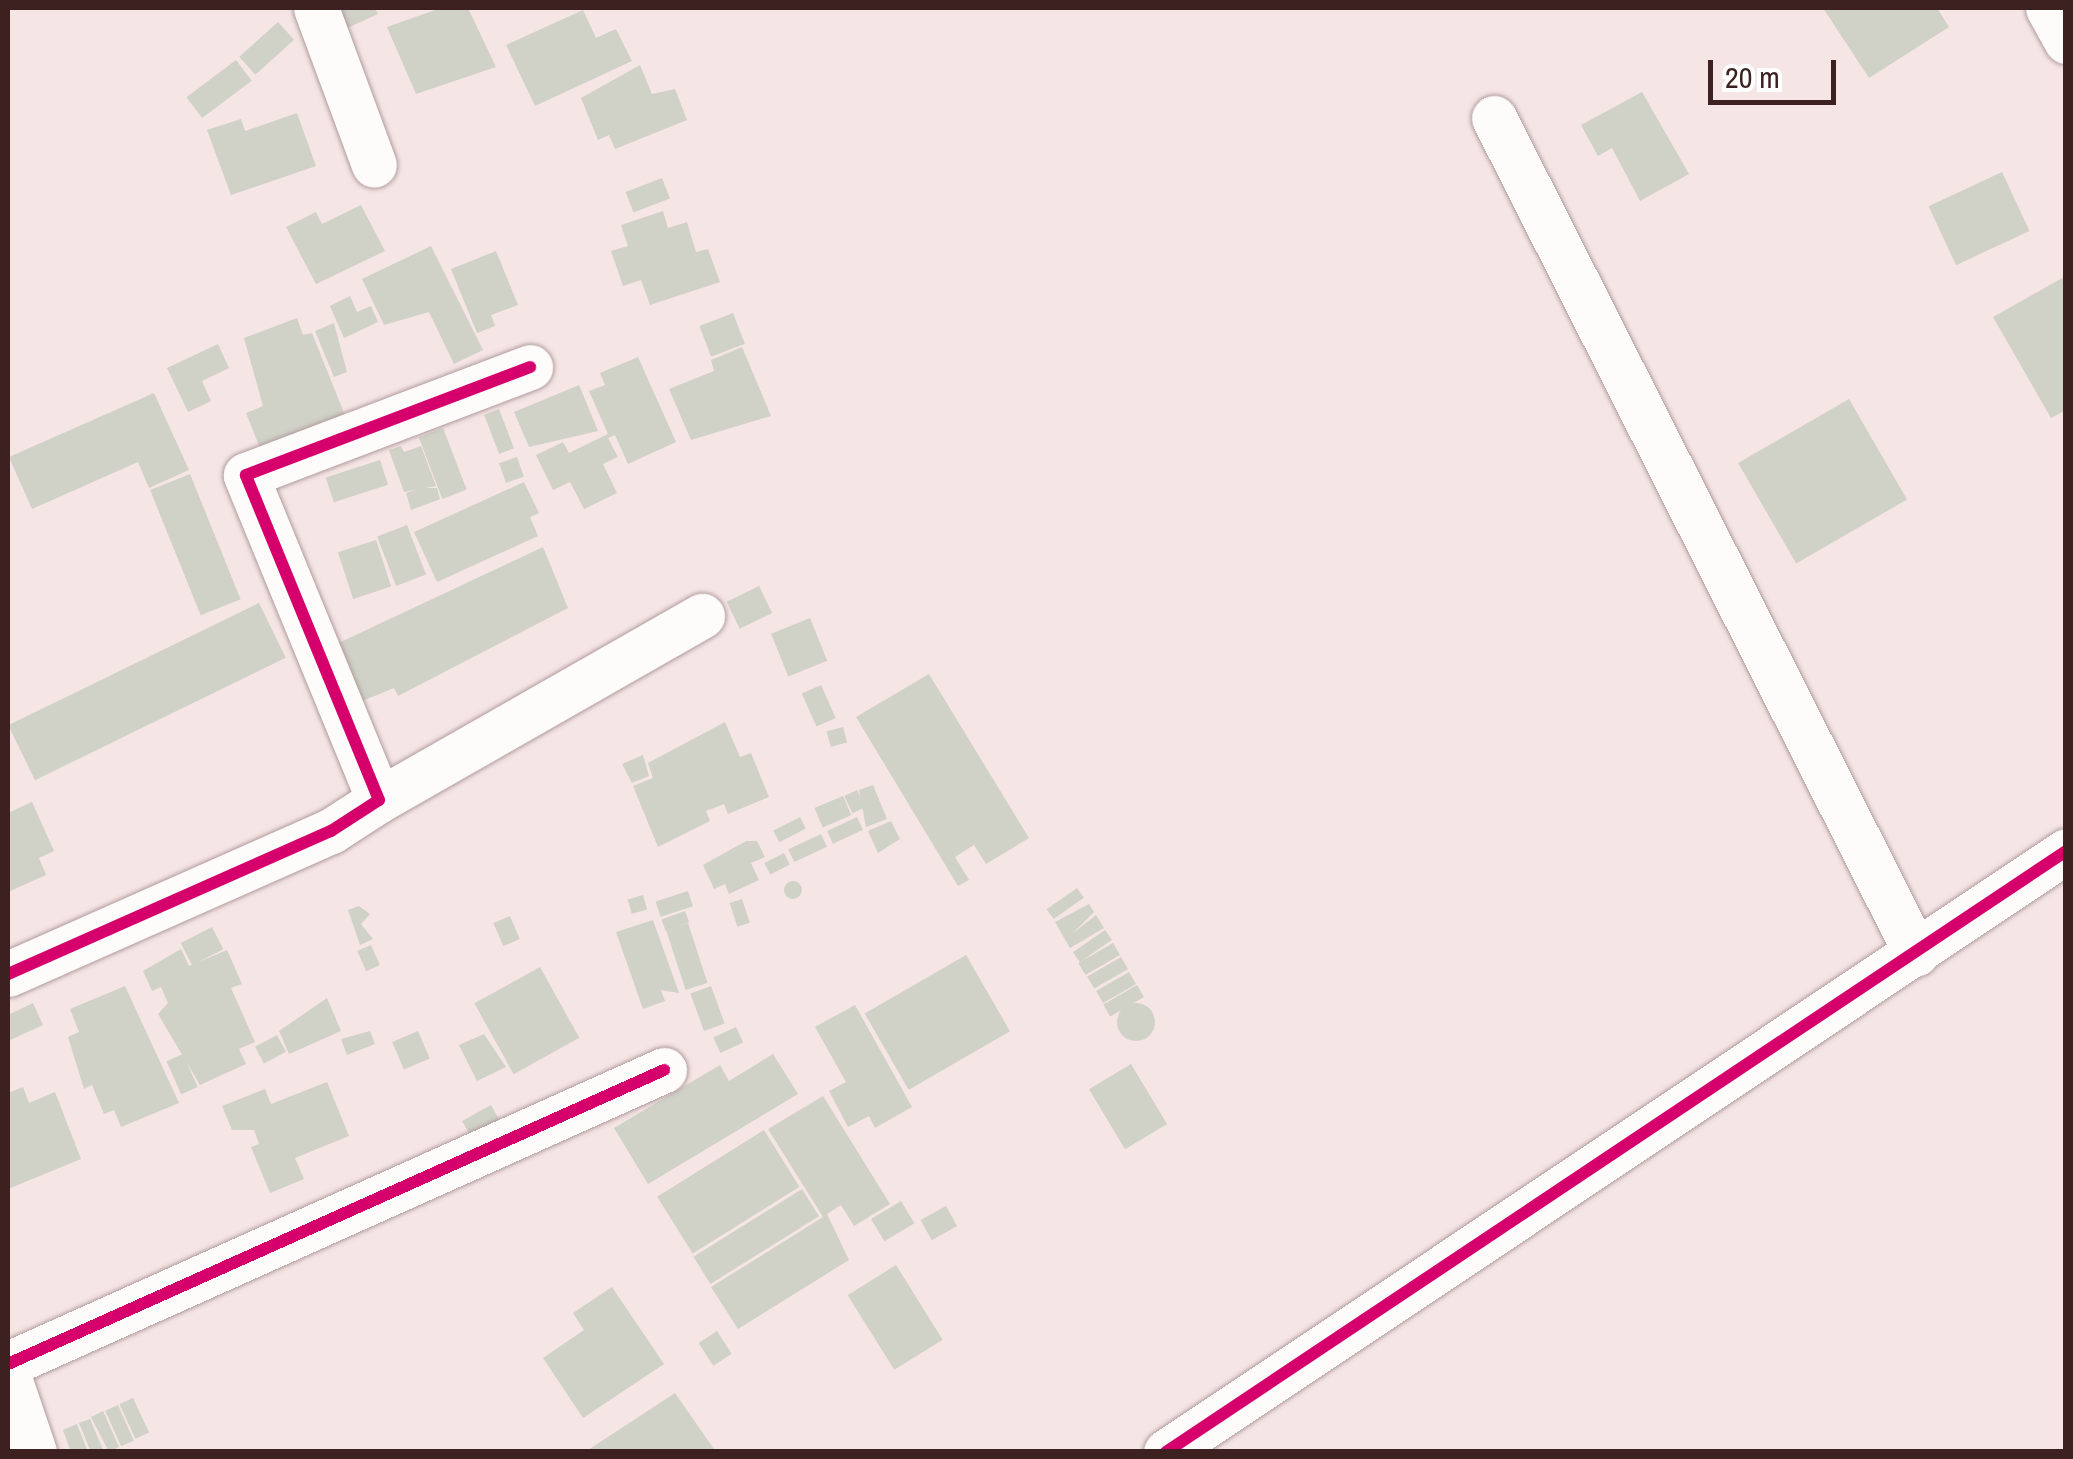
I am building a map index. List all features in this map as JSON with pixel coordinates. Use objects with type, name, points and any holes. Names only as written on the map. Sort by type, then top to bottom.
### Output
[{"type":"street","points":[[316,8],[374,166]]},
{"type":"street","points":[[2048,8],[2066,41]]},
{"type":"street","points":[[1494,118],[1916,952]]},
{"type":"street","points":[[378,800],[246,476],[530,367]]},
{"type":"street","points":[[8,974],[331,831],[378,800],[702,616]]},
{"type":"street","points":[[1166,1452],[2066,852]]},
{"type":"street","points":[[8,1364],[664,1070]]},
{"type":"street","points":[[8,1376],[34,1452]]},
{"type":"building","points":[[335,8],[375,8],[378,14],[345,29]]},
{"type":"building","points":[[441,8],[468,8],[496,67],[416,94],[387,27]]},
{"type":"building","points":[[1823,8],[1937,8],[1949,27],[1869,78]]},
{"type":"building","points":[[583,10],[596,38],[616,29],[632,61],[535,106],[506,45]]},
{"type":"building","points":[[278,22],[294,40],[255,75],[239,57]]},
{"type":"building","points":[[236,60],[252,81],[202,118],[186,97]]},
{"type":"building","points":[[640,65],[652,94],[675,89],[687,120],[615,149],[609,135],[598,140],[581,98]]},
{"type":"building","points":[[1642,92],[1689,174],[1640,201],[1612,148],[1598,156],[1581,125]]},
{"type":"building","points":[[297,113],[316,166],[231,195],[207,130],[241,119],[245,131]]},
{"type":"building","points":[[2002,172],[2029,231],[1956,265],[1929,206]]},
{"type":"building","points":[[662,178],[670,199],[633,213],[626,192]]},
{"type":"building","points":[[361,205],[385,251],[316,284],[286,227],[316,212],[322,224]]},
{"type":"building","points":[[663,211],[668,228],[687,222],[696,252],[708,249],[720,282],[650,305],[641,280],[623,286],[611,251],[628,246],[621,225]]},
{"type":"building","points":[[431,246],[483,350],[454,364],[429,312],[384,325],[362,279]]},
{"type":"building","points":[[496,251],[518,305],[491,315],[495,326],[477,333],[451,269]]},
{"type":"building","points":[[2066,276],[2066,410],[2051,418],[1993,317]]},
{"type":"building","points":[[350,296],[357,312],[371,306],[378,322],[344,338],[330,306]]},
{"type":"building","points":[[733,313],[745,344],[711,357],[699,326]]},
{"type":"building","points":[[297,318],[303,335],[312,333],[346,418],[264,458],[246,413],[263,406],[244,338]]},
{"type":"building","points":[[334,323],[347,372],[334,377],[315,331]]},
{"type":"building","points":[[218,344],[229,368],[202,381],[211,401],[188,412],[167,368]]},
{"type":"building","points":[[742,347],[771,416],[691,440],[669,389],[714,371],[711,360]]},
{"type":"building","points":[[638,357],[676,442],[628,464],[615,435],[608,438],[618,457],[603,464],[617,493],[584,509],[570,482],[553,490],[536,455],[563,442],[569,453],[608,434],[589,391],[605,385],[600,373]]},
{"type":"building","points":[[579,385],[598,431],[529,447],[514,412]]},
{"type":"building","points":[[154,393],[189,470],[149,488],[138,462],[32,509],[9,457]]},
{"type":"building","points":[[1849,399],[1907,499],[1796,563],[1738,463]]},
{"type":"building","points":[[499,409],[514,448],[499,454],[484,415]]},
{"type":"building","points":[[443,428],[467,490],[442,499],[419,437]]},
{"type":"building","points":[[401,446],[404,452],[421,446],[436,486],[404,492],[389,450]]},
{"type":"building","points":[[517,457],[524,477],[506,483],[499,463]]},
{"type":"building","points":[[380,460],[388,485],[334,502],[326,478]]},
{"type":"building","points":[[190,474],[241,599],[201,615],[150,490]]},
{"type":"building","points":[[524,482],[539,513],[530,517],[538,536],[437,582],[414,532]]},
{"type":"building","points":[[437,488],[440,499],[411,510],[406,493]]},
{"type":"building","points":[[407,525],[426,574],[396,586],[377,536]]},
{"type":"building","points":[[376,540],[391,587],[353,599],[338,552]]},
{"type":"building","points":[[543,547],[568,608],[398,696],[394,688],[355,704],[328,648]]},
{"type":"building","points":[[759,586],[772,613],[740,629],[727,602]]},
{"type":"building","points":[[259,603],[286,658],[35,780],[8,725]]},
{"type":"building","points":[[810,618],[827,661],[788,676],[771,634]]},
{"type":"building","points":[[929,674],[1029,838],[986,864],[974,845],[955,857],[969,880],[958,886],[856,717]]},
{"type":"building","points":[[821,685],[836,718],[816,726],[802,694]]},
{"type":"building","points":[[725,722],[740,757],[751,753],[769,797],[728,814],[724,804],[706,811],[710,821],[658,847],[633,786],[653,778],[648,763]]},
{"type":"building","points":[[843,727],[847,742],[831,747],[827,731]]},
{"type":"building","points":[[643,755],[649,776],[632,783],[622,764]]},
{"type":"building","points":[[873,785],[887,819],[866,827],[859,790]]},
{"type":"building","points":[[857,790],[865,807],[852,813],[844,796]]},
{"type":"building","points":[[843,796],[851,815],[823,827],[814,808]]},
{"type":"building","points":[[32,802],[54,851],[39,858],[46,875],[8,892],[8,813]]},
{"type":"building","points":[[800,817],[806,829],[779,842],[773,831]]},
{"type":"building","points":[[857,817],[863,830],[833,844],[827,831]]},
{"type":"building","points":[[891,821],[900,839],[878,853],[868,831]]},
{"type":"building","points":[[821,834],[827,847],[794,862],[788,849]]},
{"type":"building","points":[[746,841],[757,841],[765,857],[751,863],[759,880],[729,894],[725,884],[714,889],[703,865]]},
{"type":"building","points":[[784,853],[790,865],[770,875],[764,863]]},
{"type":"building","points":[[793,881],[800,883],[800,897],[793,899],[786,897],[784,890],[786,883]]},
{"type":"building","points":[[1077,888],[1084,898],[1054,919],[1047,909]]},
{"type":"building","points":[[688,891],[693,906],[661,917],[656,902]]},
{"type":"building","points":[[643,895],[647,909],[632,914],[628,899]]},
{"type":"building","points":[[742,899],[750,923],[737,927],[730,903]]},
{"type":"building","points":[[1089,904],[1094,912],[1072,934],[1096,915],[1104,928],[1070,948],[1055,922]]},
{"type":"building","points":[[359,906],[370,914],[361,924],[373,939],[360,945],[348,910]]},
{"type":"building","points":[[685,911],[689,922],[666,931],[662,920]]},
{"type":"building","points":[[510,916],[520,939],[503,946],[493,923]]},
{"type":"building","points":[[653,920],[679,993],[661,990],[665,1001],[643,1009],[616,932]]},
{"type":"building","points":[[688,923],[707,983],[686,990],[666,930]]},
{"type":"building","points":[[212,927],[223,949],[192,965],[181,943]]},
{"type":"building","points":[[1105,930],[1112,940],[1080,962],[1073,952]]},
{"type":"building","points":[[1113,943],[1120,955],[1085,975],[1078,963]]},
{"type":"building","points":[[371,945],[380,965],[366,971],[357,951]]},
{"type":"building","points":[[181,949],[189,966],[227,950],[242,984],[231,988],[255,1042],[239,1049],[246,1064],[200,1085],[158,1014],[168,1003],[161,987],[152,991],[143,971]]},
{"type":"building","points":[[966,955],[1010,1031],[909,1090],[865,1014]]},
{"type":"building","points":[[1121,957],[1128,969],[1094,989],[1087,976]]},
{"type":"building","points":[[540,967],[579,1038],[514,1074],[474,1003]]},
{"type":"building","points":[[1129,972],[1136,984],[1103,1003],[1096,991]]},
{"type":"building","points":[[1137,985],[1144,997],[1110,1017],[1103,1004]]},
{"type":"building","points":[[125,986],[179,1103],[121,1127],[114,1110],[104,1114],[92,1085],[84,1089],[68,1037],[79,1032],[70,1009]]},
{"type":"building","points":[[711,986],[725,1024],[704,1031],[690,994]]},
{"type":"building","points":[[327,998],[341,1031],[289,1054],[279,1031]]},
{"type":"building","points":[[33,1003],[43,1025],[8,1041],[8,1015]]},
{"type":"building","points":[[1136,1003],[1150,1008],[1155,1022],[1150,1036],[1136,1041],[1122,1036],[1117,1022],[1122,1008]]},
{"type":"building","points":[[855,1005],[912,1107],[875,1128],[869,1116],[848,1127],[829,1091],[846,1082],[815,1027]]},
{"type":"building","points":[[736,1027],[743,1042],[721,1053],[713,1038]]},
{"type":"building","points":[[370,1031],[375,1044],[347,1055],[341,1039]]},
{"type":"building","points":[[418,1031],[430,1059],[404,1070],[392,1042]]},
{"type":"building","points":[[484,1034],[506,1067],[477,1081],[459,1045]]},
{"type":"building","points":[[277,1035],[286,1052],[264,1064],[255,1047]]},
{"type":"building","points":[[183,1054],[198,1087],[181,1094],[167,1061]]},
{"type":"building","points":[[773,1054],[798,1094],[648,1184],[614,1128],[720,1065],[729,1081]]},
{"type":"building","points":[[1131,1064],[1167,1124],[1125,1149],[1089,1089]]},
{"type":"building","points":[[327,1082],[349,1136],[295,1158],[304,1179],[270,1193],[251,1147],[259,1144],[254,1130],[232,1130],[222,1106],[265,1089],[271,1104]]},
{"type":"building","points":[[23,1087],[29,1103],[55,1092],[81,1159],[8,1189],[8,1093]]},
{"type":"building","points":[[823,1096],[890,1204],[854,1226],[841,1205],[827,1214],[849,1260],[738,1329],[711,1287],[823,1217],[768,1129]]},
{"type":"building","points":[[491,1105],[507,1134],[478,1150],[462,1121]]},
{"type":"building","points":[[764,1130],[800,1187],[693,1254],[657,1197]]},
{"type":"building","points":[[802,1189],[819,1216],[710,1284],[693,1257]]},
{"type":"building","points":[[901,1201],[914,1223],[884,1241],[871,1219]]},
{"type":"building","points":[[946,1206],[957,1226],[932,1240],[921,1220]]},
{"type":"building","points":[[896,1265],[943,1340],[894,1370],[848,1295]]},
{"type":"building","points":[[612,1287],[664,1364],[583,1418],[543,1358],[584,1330],[573,1313]]},
{"type":"building","points":[[717,1331],[732,1354],[713,1366],[699,1343]]},
{"type":"building","points":[[675,1393],[716,1452],[585,1452]]},
{"type":"building","points":[[133,1398],[149,1432],[135,1439],[119,1404]]},
{"type":"building","points":[[118,1405],[134,1441],[121,1446],[105,1411]]},
{"type":"building","points":[[103,1411],[119,1447],[109,1452],[91,1417]]},
{"type":"building","points":[[90,1419],[104,1452],[91,1452],[79,1423]]},
{"type":"building","points":[[77,1424],[88,1452],[71,1452],[63,1430]]},
{"type":"cycle path","points":[[8,974],[331,831],[379,800],[246,475],[530,367]]},
{"type":"cycle path","points":[[1166,1452],[2066,851]]},
{"type":"cycle path","points":[[8,1364],[664,1070]]}]
